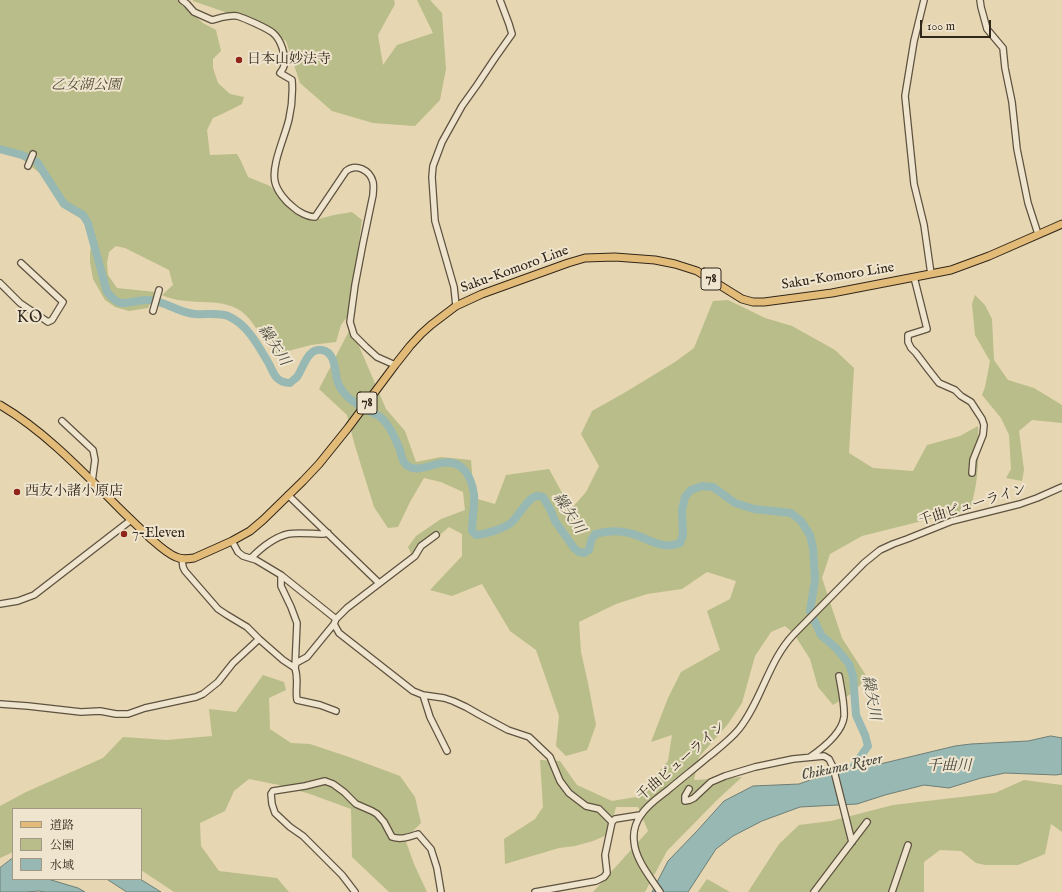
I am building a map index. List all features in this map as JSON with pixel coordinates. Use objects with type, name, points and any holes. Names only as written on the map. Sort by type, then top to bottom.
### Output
[{"type":"main road","name":"Saku-Komoro Line","points":[[182,559],[194,558],[250,531],[319,464],[410,346],[431,324],[456,306],[482,294],[585,258],[615,257],[655,260],[675,264],[697,271],[742,299],[752,302],[764,302],[832,293],[951,270],[968,265],[1062,224]]},
{"type":"main road","points":[[0,405],[36,429],[160,547],[182,559]]},
{"type":"street","points":[[182,0],[188,4],[194,12],[212,20],[223,16],[238,16],[260,26],[273,34],[281,46],[285,58],[284,66],[280,73],[292,80],[293,97],[289,120],[274,172],[275,183],[281,195],[288,203],[296,210],[307,216],[315,217],[346,171],[350,168],[357,167],[370,175],[373,181],[374,195],[362,243],[350,322],[354,335],[366,347],[378,357],[395,365]]},
{"type":"street","points":[[456,306],[454,287],[435,221],[432,177],[433,166],[442,142],[462,106],[512,34],[500,0]]},
{"type":"street","points":[[924,0],[914,40],[905,96],[914,184],[924,225],[931,274]]},
{"type":"street","points":[[980,0],[980,7],[987,29],[1002,48],[1012,102],[1017,149],[1028,203],[1038,234]]},
{"type":"street","points":[[28,166],[34,154]]},
{"type":"street","points":[[0,283],[20,303],[48,322],[52,320],[63,302],[21,263]]},
{"type":"street","points":[[914,277],[927,329],[908,335],[908,342],[911,348],[939,382],[955,390],[970,402],[982,419],[984,425],[983,435],[973,460],[972,473]]},
{"type":"street","points":[[153,311],[159,290]]},
{"type":"street","points":[[62,421],[93,450],[94,460],[92,482]]},
{"type":"street","name":"千曲ビューライン","points":[[660,892],[641,863],[634,846],[634,833],[640,815],[651,803],[721,747],[738,730],[754,706],[772,666],[791,637],[864,563],[880,550],[952,521],[1020,504],[1062,487]]},
{"type":"street","points":[[288,495],[379,583]]},
{"type":"street","points":[[0,604],[18,601],[34,595],[131,520]]},
{"type":"street","points":[[251,558],[262,548],[288,534],[328,533]]},
{"type":"street","points":[[295,668],[296,663],[306,657],[347,608],[416,556],[422,546],[436,535]]},
{"type":"street","points":[[232,541],[238,552],[243,556],[256,560],[281,575],[335,622],[339,633],[413,691],[423,695],[453,701],[508,730],[529,737],[550,757],[560,781],[568,793],[586,806],[599,809],[612,822]]},
{"type":"street","points":[[182,559],[185,571],[218,609],[248,627],[283,660],[295,668]]},
{"type":"street","points":[[281,575],[281,586],[297,623],[295,668],[298,684],[298,700],[336,711]]},
{"type":"street","points":[[0,704],[82,712],[100,711],[116,714],[128,714],[145,708],[196,697],[218,682],[233,663],[259,639]]},
{"type":"street","points":[[810,757],[824,746],[840,727],[844,718],[840,676]]},
{"type":"street","points":[[423,695],[430,717],[447,751]]},
{"type":"street","points":[[688,790],[685,796],[685,801],[694,798],[711,782],[725,776],[755,767],[793,759],[824,756],[829,759],[833,767],[852,842]]},
{"type":"street","points":[[355,892],[342,875],[303,836],[275,813],[271,794],[273,792],[305,786],[325,780],[344,792],[356,804],[377,814],[384,822],[392,837],[397,839],[418,834],[431,849],[437,868],[441,892]]},
{"type":"street","points":[[535,892],[596,881],[604,877],[608,873],[605,855],[612,822],[615,819],[640,815]]},
{"type":"street","points":[[814,892],[868,822]]},
{"type":"street","points":[[892,892],[908,845]]},
{"type":"green space","name":"乙女湖公園","points":[[0,0],[177,0],[203,23],[216,30],[221,51],[213,59],[213,68],[218,83],[230,94],[244,97],[242,104],[213,118],[207,130],[210,155],[237,154],[248,177],[270,186],[293,211],[311,221],[352,212],[362,220],[354,280],[347,317],[341,325],[336,342],[311,345],[277,354],[267,344],[252,322],[241,311],[232,306],[223,304],[172,299],[162,295],[173,285],[169,270],[125,248],[116,246],[109,252],[107,263],[108,275],[117,288],[155,292],[148,308],[129,311],[115,307],[105,300],[93,279],[90,252],[95,232],[86,218],[83,220],[62,207],[42,175],[22,159],[0,152]]},
{"type":"green space","points":[[193,0],[394,0],[395,4],[378,35],[383,65],[397,45],[433,33],[417,0],[430,0],[442,13],[446,69],[440,100],[415,126],[373,123],[332,111],[300,83],[286,41],[225,12]]},
{"type":"green space","points":[[975,295],[985,305],[992,319],[994,360],[1008,380],[1034,388],[1062,405],[1062,423],[1032,420],[1019,431],[1024,470],[1022,481],[1006,478],[1011,469],[1009,435],[1001,418],[982,395],[990,361],[975,335],[972,304]]},
{"type":"green space","points":[[728,300],[765,318],[792,326],[835,350],[854,368],[849,453],[873,468],[913,471],[927,445],[960,436],[978,426],[978,468],[973,499],[970,509],[862,536],[830,554],[822,578],[842,638],[867,677],[854,692],[833,705],[818,687],[810,659],[794,634],[785,626],[771,632],[755,656],[742,703],[728,724],[699,757],[694,780],[742,777],[667,851],[645,892],[593,892],[648,831],[638,807],[616,807],[609,834],[593,841],[575,846],[559,848],[505,864],[504,839],[535,819],[543,807],[540,760],[560,761],[577,785],[612,801],[636,797],[668,761],[672,735],[651,742],[668,698],[681,672],[720,650],[707,611],[730,599],[736,581],[707,572],[682,589],[647,594],[616,604],[579,622],[581,652],[596,725],[587,750],[566,756],[556,746],[559,716],[536,650],[510,631],[482,584],[452,596],[430,590],[462,556],[462,534],[449,527],[413,558],[408,547],[416,536],[441,519],[465,510],[463,492],[441,482],[424,478],[398,527],[388,528],[374,507],[347,415],[319,389],[349,331],[359,346],[386,409],[405,431],[416,462],[441,457],[471,460],[474,498],[495,504],[506,475],[549,469],[571,509],[586,492],[599,466],[581,434],[592,411],[675,362],[694,348],[713,301]]},
{"type":"green space","points":[[263,675],[284,682],[286,690],[269,698],[270,729],[291,743],[310,744],[400,776],[415,797],[421,823],[405,839],[414,864],[427,892],[389,892],[352,857],[351,809],[310,794],[279,785],[249,779],[234,791],[225,811],[200,823],[201,846],[219,871],[277,878],[289,892],[174,892],[142,871],[142,808],[12,808],[12,852],[0,858],[0,806],[26,792],[103,758],[123,737],[167,740],[212,736],[209,709],[236,712]]},
{"type":"green space","points":[[1024,780],[1062,785],[1062,832],[1051,824],[1045,854],[1018,865],[985,865],[976,863],[961,851],[940,850],[924,862],[924,892],[748,892],[779,844],[799,825],[831,821],[893,805],[995,793]]},
{"type":"green space","points":[[707,879],[730,892],[698,892]]},
{"type":"water","name":"千曲川","points":[[1051,736],[1062,738],[1062,774],[1005,773],[981,778],[949,788],[924,785],[857,804],[800,807],[762,821],[733,836],[716,849],[688,892],[652,892],[668,861],[724,801],[753,786],[799,784],[843,767],[876,765],[955,746],[1028,741]]},
{"type":"water","points":[[12,859],[12,880],[51,880],[78,888],[85,892],[0,892],[0,868]]},
{"type":"water","points":[[109,880],[142,880],[161,892],[127,892]]},
{"type":"waterway","name":"繰矢川","points":[[0,149],[22,155],[37,162],[64,204],[83,215],[88,223],[107,292],[113,299],[121,303],[149,300],[161,302],[189,313],[220,314],[228,316],[241,324],[260,349],[276,376],[285,382],[290,383],[297,377],[306,359],[313,352],[322,350],[330,354],[334,362],[337,380],[345,395],[354,402],[379,416],[386,423],[392,432],[403,461],[407,466],[416,469],[448,462],[455,463],[464,470],[473,487],[474,503],[472,531],[476,535],[494,531],[511,523],[527,503],[537,496],[543,497],[555,521],[574,548],[579,552],[584,553],[589,550],[591,541],[595,534],[608,532],[621,531],[660,544],[673,545],[680,543],[683,535],[682,510],[685,497],[691,490],[702,486],[713,487],[735,503],[754,509],[791,513],[801,521],[810,535],[813,548],[815,580],[810,611],[821,635],[836,648],[849,664],[853,676],[856,715],[868,746],[851,770],[846,774]]},
{"type":"place","name":"日本山妙法寺","points":[[239,60]]},
{"type":"place","name":"西友小諸小原店","points":[[17,492]]},
{"type":"place","name":"7-Eleven","points":[[124,534]]},
{"type":"district","name":"KO","points":[[30,319]]},
{"type":"water label","name":"Chikuma River","points":[[842,768]]}]
